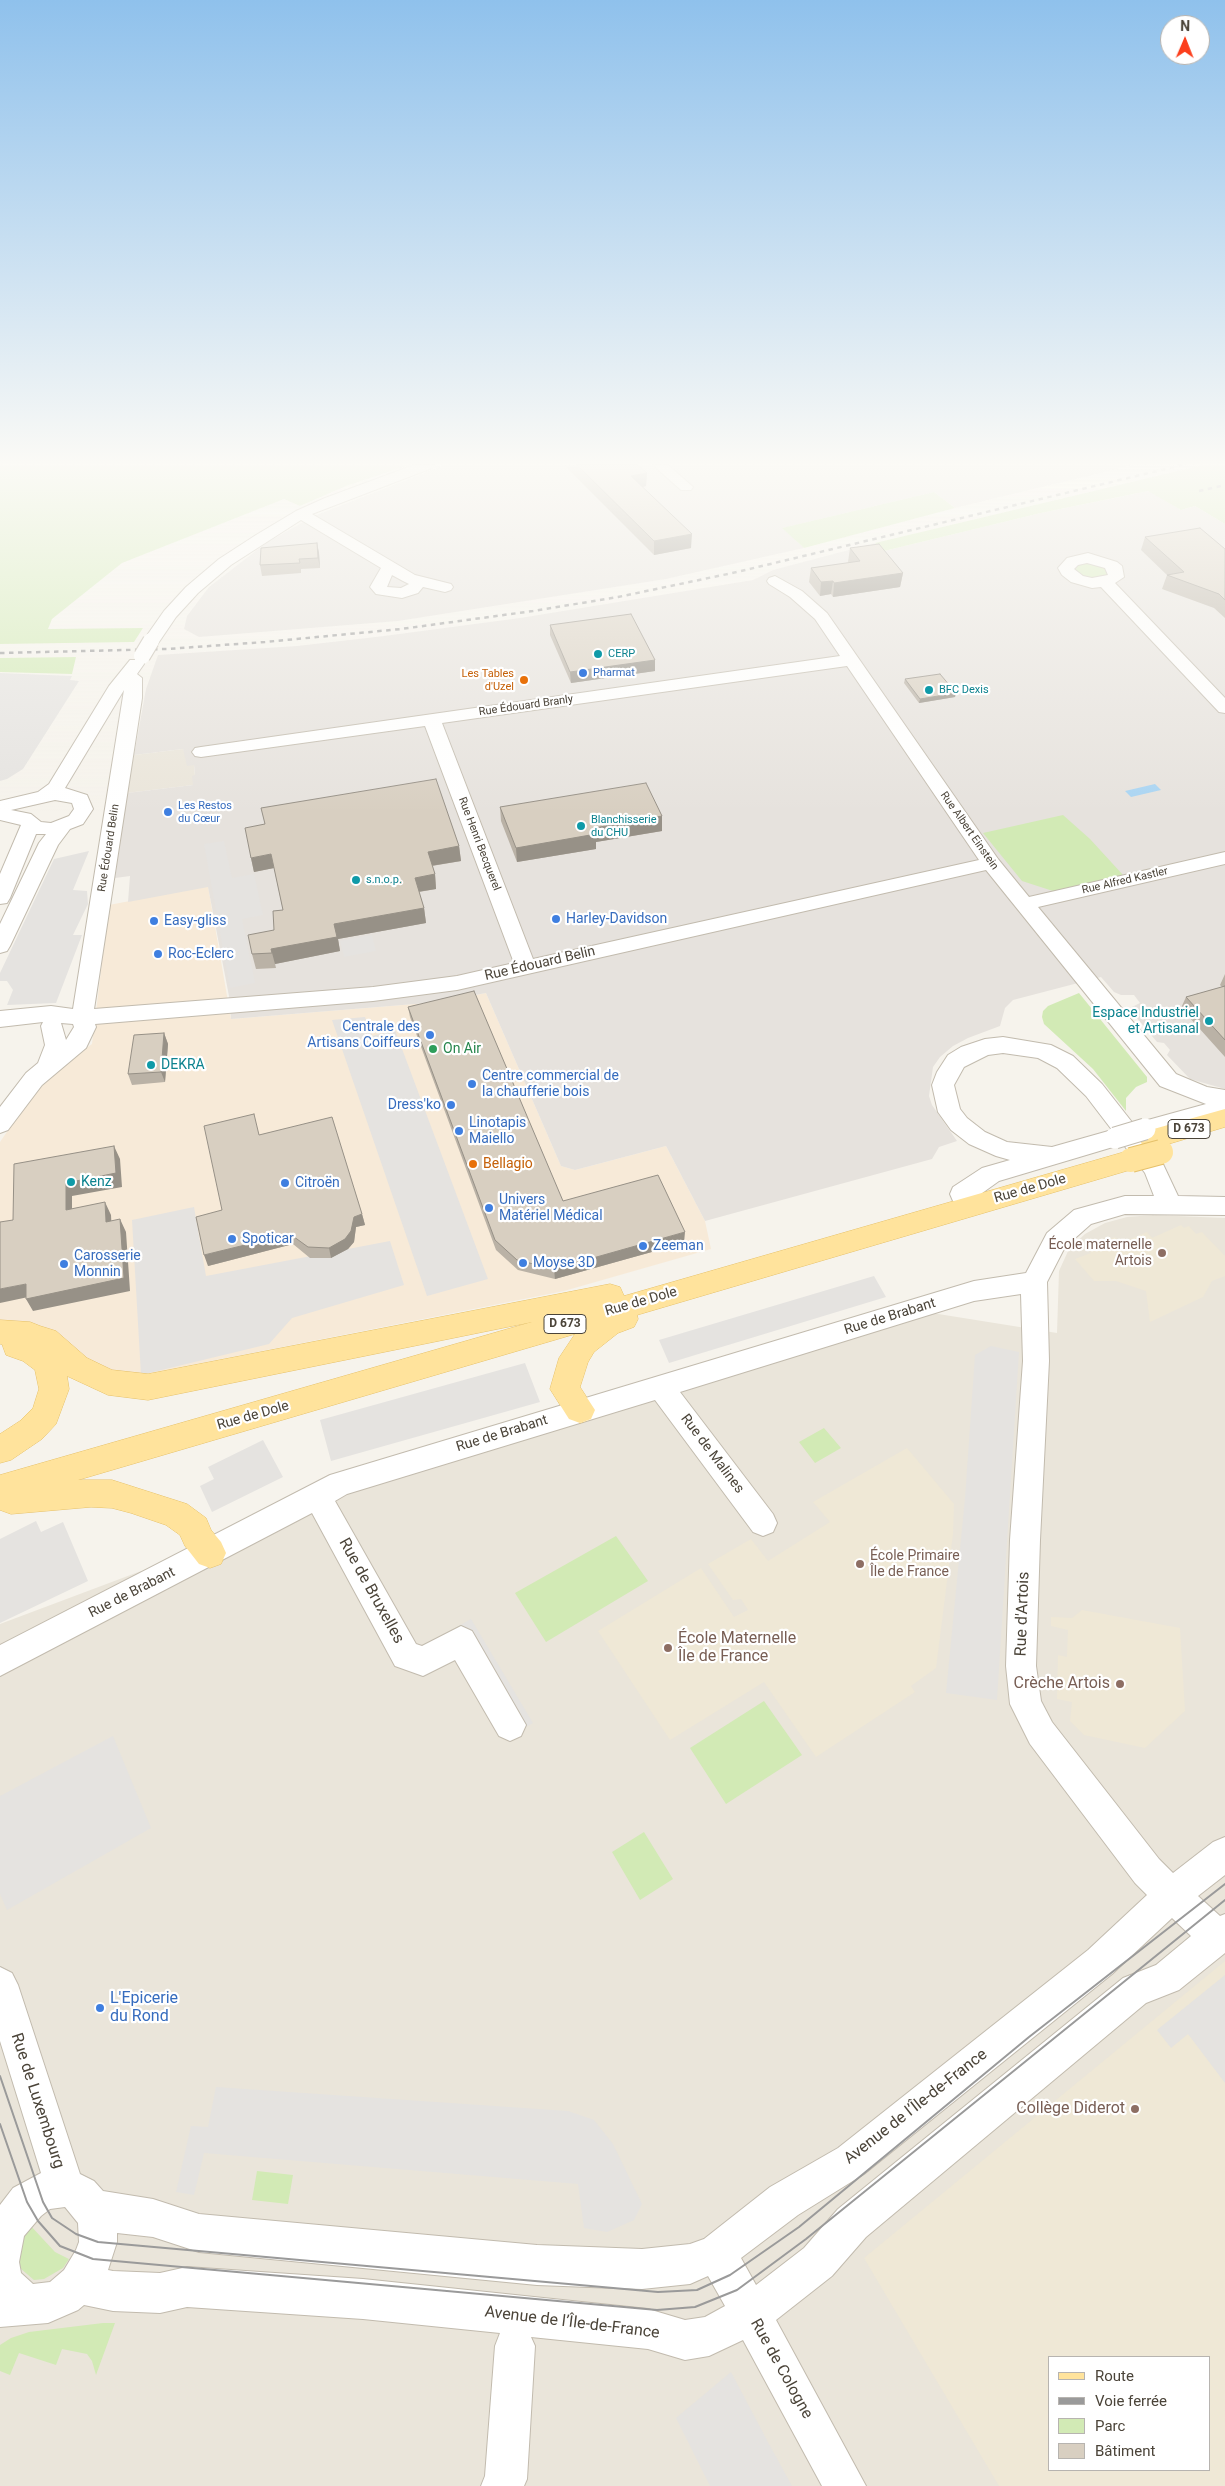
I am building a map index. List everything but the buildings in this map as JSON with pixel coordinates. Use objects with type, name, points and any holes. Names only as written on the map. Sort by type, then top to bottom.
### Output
[{"type":"main road","name":"Rue de Dole","points":[[0,1473],[962,1194],[1138,1140],[1225,1118]]},
{"type":"main road","name":"Rue de Dole","points":[[0,1489],[728,1277],[1138,1140],[1225,1133]]},
{"type":"main road","points":[[580,1410],[565,1389],[574,1358],[584,1343],[608,1325],[728,1277]]},
{"type":"main road","points":[[0,1332],[30,1334],[46,1340],[77,1367],[108,1382],[148,1387],[176,1383],[619,1293]]},
{"type":"main road","points":[[0,1346],[17,1346],[33,1352],[46,1362],[52,1375],[54,1389],[45,1415],[31,1430],[0,1450]]},
{"type":"main road","points":[[0,1501],[41,1496],[112,1494],[176,1514],[195,1528],[196,1536],[210,1553]]},
{"type":"street","points":[[0,898],[27,822],[26,809],[56,788],[115,690],[177,606],[203,581]]},
{"type":"street","points":[[380,581],[378,587],[382,591],[402,593],[412,590],[419,582],[445,587]]},
{"type":"street","name":"Rue Albert Einstein","points":[[775,581],[796,594],[821,616],[991,863],[1168,1080],[1204,1095],[1225,1098]]},
{"type":"street","points":[[1105,582],[1225,708]]},
{"type":"street","points":[[74,796],[146,648]]},
{"type":"street","name":"Rue Édouard Branly","points":[[201,752],[851,660]]},
{"type":"street","name":"Rue Édouard Belin","points":[[0,1124],[34,1079],[49,1064],[78,1042],[85,1026],[82,1018],[133,698],[133,678]]},
{"type":"street","name":"Rue Henri Becquerel","points":[[432,720],[526,968]]},
{"type":"street","points":[[0,807],[60,794],[74,796],[84,804],[81,815],[62,827],[49,843],[0,946]]},
{"type":"street","points":[[0,814],[44,829],[62,827]]},
{"type":"street","points":[[81,815],[112,826]]},
{"type":"street","name":"Rue Alfred Kastler","points":[[1031,911],[1225,858]]},
{"type":"street","name":"Rue Édouard Belin","points":[[0,1019],[51,1014],[82,1018],[402,990],[457,983],[991,863]]},
{"type":"street","name":"Rue Alfred Kastler","points":[[1031,911],[1225,873]]},
{"type":"street","points":[[0,1031],[52,1026],[82,1018]]},
{"type":"street","name":"Rue Édouard Belin","points":[[49,1064],[56,1045],[52,1026]]},
{"type":"street","name":"Rue de Dole","points":[[1051,1156],[1004,1150],[977,1138],[959,1124],[947,1105],[943,1085],[948,1072],[956,1061],[969,1052],[994,1046],[1024,1047],[1043,1051],[1076,1070],[1138,1140]]},
{"type":"street","points":[[1168,1080],[1169,1107],[1166,1116],[1138,1140],[1162,1184],[1169,1205]]},
{"type":"street","name":"Rue de Dole","points":[[962,1194],[991,1174],[1051,1156],[1138,1140],[1225,1107]]},
{"type":"street","points":[[1034,1282],[1049,1250],[1056,1240],[1083,1218],[1126,1205],[1225,1206]]},
{"type":"street","name":"Rue de Brabant","points":[[0,1661],[210,1553],[317,1495],[366,1475],[974,1291],[1034,1282]]},
{"type":"street","name":"Rue d'Artois","points":[[1034,1282],[1036,1361],[1025,1540],[1021,1666],[1026,1704],[1042,1733],[1147,1871],[1172,1895],[1221,1934]]},
{"type":"street","name":"Rue de Malines","points":[[660,1386],[763,1523]]},
{"type":"street","name":"Rue de Bruxelles","points":[[317,1495],[406,1655],[423,1661],[461,1641],[510,1725]]},
{"type":"street","name":"Avenue de l’Île-de-France","points":[[79,2198],[129,2216],[153,2218],[199,2233],[537,2265],[642,2269],[690,2264],[717,2253],[784,2201],[851,2161],[1100,1962],[1172,1895],[1225,1854]]},
{"type":"street","name":"Avenue de l’Île-de-France","points":[[78,2284],[122,2291],[160,2293],[187,2287],[363,2300],[648,2329],[685,2340],[709,2336],[751,2314],[818,2262],[852,2223],[1135,1990],[1167,1978],[1221,1934]]},
{"type":"street","name":"Rue de Luxembourg","points":[[0,1985],[79,2198]]},
{"type":"street","points":[[46,2191],[79,2198],[97,2223],[98,2242],[93,2259],[78,2284],[64,2296],[48,2303],[16,2306],[16,2298],[4,2283],[1,2244],[17,2212],[27,2202],[46,2191]]},
{"type":"street","name":"Rue de Cologne","points":[[717,2253],[845,2486]]},
{"type":"street","points":[[502,2486],[506,2478],[515,2346]]},
{"type":"shaded area","points":[[217,581],[653,581],[398,621],[199,637],[184,629],[187,616],[209,587]]},
{"type":"shaded area","points":[[747,581],[1225,581],[1225,1089],[1190,1079],[1167,1055],[1170,1050],[1164,1043],[1157,1042],[1131,1011],[1132,1007],[1140,1003],[1134,995],[1121,995],[1114,992],[1101,977],[1013,1000],[1005,1008],[1000,1026],[968,1038],[953,1046],[940,1057],[933,1067],[929,1096],[932,1105],[957,1141],[939,1147],[932,1159],[705,1221],[666,1146],[575,1170],[561,1166],[486,993],[439,1002],[231,1019],[229,996],[208,887],[128,902],[130,876],[115,878],[127,793],[193,785],[192,776],[195,775],[194,765],[187,766],[183,749],[134,755],[146,689],[158,655],[297,646],[520,618]]},
{"type":"shaded area","points":[[0,673],[72,676],[70,680],[79,681],[23,769],[0,781]]},
{"type":"shaded area","points":[[183,749],[194,765],[195,776],[193,785],[127,793],[134,755]]},
{"type":"shaded area","points":[[224,841],[232,878],[254,874],[263,915],[242,919],[255,983],[230,988],[204,844]]},
{"type":"shaded area","points":[[89,851],[73,890],[87,891],[88,904],[73,935],[82,935],[56,1003],[7,1005],[13,990],[7,981],[0,981],[0,973],[54,859]]},
{"type":"shaded area","points":[[208,886],[231,1019],[439,1002],[486,993],[561,1166],[575,1170],[666,1146],[705,1221],[711,1249],[564,1291],[141,1375],[98,1371],[0,1323],[0,1142],[26,1104],[55,1070],[92,1044],[109,905]]},
{"type":"shaded area","points":[[372,935],[376,951],[344,957],[340,941]]},
{"type":"shaded area","points":[[365,1017],[372,1036],[395,1030],[488,1279],[427,1296],[332,1020]]},
{"type":"shaded area","points":[[194,1207],[206,1276],[390,1241],[404,1285],[292,1318],[269,1344],[141,1375],[132,1220]]},
{"type":"shaded area","points":[[1153,1215],[1225,1218],[1225,2486],[0,2486],[0,1624],[354,1491],[932,1313],[1057,1333],[1059,1271],[1069,1249],[1085,1234],[1105,1223],[1127,1217]]},
{"type":"shaded area","points":[[1181,1225],[1184,1228],[1189,1226],[1196,1234],[1202,1232],[1225,1256],[1225,1276],[1212,1281],[1203,1297],[1150,1322],[1146,1291],[1116,1281],[1094,1281],[1075,1259],[1091,1253],[1087,1248],[1115,1237],[1121,1243],[1147,1232],[1152,1238]]},
{"type":"shaded area","points":[[874,1276],[886,1297],[669,1363],[659,1340]]},
{"type":"shaded area","points":[[991,1346],[1019,1352],[997,1700],[946,1693],[965,1498],[975,1355]]},
{"type":"shaded area","points":[[525,1363],[540,1402],[331,1461],[320,1420]]},
{"type":"shaded area","points":[[263,1440],[283,1477],[212,1512],[200,1486],[214,1479],[208,1467]]},
{"type":"shaded area","points":[[907,1448],[954,1504],[953,1534],[936,1668],[911,1686],[915,1692],[816,1757],[764,1682],[670,1740],[598,1631],[701,1568],[734,1617],[748,1610],[741,1599],[733,1600],[708,1564],[751,1539],[768,1561],[830,1522],[813,1502]]},
{"type":"shaded area","points":[[36,1521],[41,1532],[63,1522],[88,1581],[0,1623],[0,1539]]},
{"type":"shaded area","name":"Crèche Artois","points":[[1082,1610],[1180,1628],[1185,1711],[1145,1748],[1084,1735],[1070,1721],[1072,1702],[1057,1699],[1058,1655],[1067,1657],[1068,1630],[1051,1626],[1051,1617],[1072,1618]]},
{"type":"shaded area","points":[[471,1619],[533,1723],[519,1731],[457,1627]]},
{"type":"shaded area","points":[[113,1736],[151,1828],[7,1910],[0,1894],[0,1796]]},
{"type":"shaded area","name":"Collège Diderot","points":[[1225,1961],[1225,2486],[999,2486],[864,2258]]},
{"type":"shaded area","points":[[1225,1975],[1225,2083],[1188,2034],[1171,2048],[1157,2030]]},
{"type":"shaded area","points":[[216,2087],[568,2111],[594,2120],[613,2144],[642,2204],[634,2220],[607,2232],[584,2228],[578,2184],[204,2153],[194,2195],[176,2192],[191,2126],[208,2127]]},
{"type":"shaded area","points":[[731,2372],[792,2486],[710,2486],[676,2418]]},
{"type":"green space","points":[[0,581],[99,581],[52,619],[48,629],[143,628],[134,642],[0,644]]},
{"type":"green space","points":[[76,657],[72,674],[0,672],[0,658]]},
{"type":"green space","points":[[1063,815],[1090,839],[1123,875],[1056,892],[1022,881],[983,833]]},
{"type":"green space","points":[[1079,993],[1147,1077],[1147,1082],[1136,1087],[1126,1098],[1126,1111],[1093,1069],[1044,1024],[1043,1011],[1048,1006]]},
{"type":"green space","points":[[824,1428],[841,1448],[815,1463],[799,1442]]},
{"type":"green space","points":[[616,1536],[648,1581],[546,1642],[515,1593]]},
{"type":"green space","points":[[764,1701],[802,1755],[726,1804],[690,1748]]},
{"type":"green space","points":[[644,1832],[673,1879],[640,1900],[612,1852]]},
{"type":"green space","points":[[257,2171],[293,2175],[288,2204],[252,2200]]},
{"type":"green space","points":[[29,2224],[55,2252],[69,2259],[63,2268],[44,2279],[34,2280],[20,2268],[20,2243]]},
{"type":"green space","points":[[115,2323],[96,2375],[92,2361],[87,2354],[62,2349],[56,2365],[19,2353],[10,2375],[0,2371],[0,2345],[11,2338],[29,2332]]},
{"type":"water","points":[[1155,784],[1161,790],[1131,797],[1125,791]]},
{"type":"tram line","points":[[0,2076],[43,2202],[52,2218],[76,2234],[98,2242],[658,2292],[697,2290],[730,2275],[799,2227],[1029,2037],[1225,1884]]},
{"type":"tram line","points":[[0,2124],[27,2202],[38,2221],[60,2246],[93,2259],[657,2310],[695,2307],[737,2290],[806,2239],[1225,1900]]},
{"type":"railway","points":[[0,653],[167,649],[401,629],[533,611],[618,597],[694,581]]},
{"type":"place","name":"CERP","points":[[598,654]]},
{"type":"place","name":"Pharmat","points":[[583,673]]},
{"type":"place","name":"Les Tables d'Uzel","points":[[524,680]]},
{"type":"place","name":"BFC Dexis","points":[[929,690]]},
{"type":"place","name":"Les Restos du Cœur","points":[[168,812]]},
{"type":"place","name":"Blanchisserie du CHU","points":[[581,826]]},
{"type":"place","name":"s.n.o.p.","points":[[356,880]]},
{"type":"place","name":"Harley-Davidson","points":[[556,919]]},
{"type":"place","name":"Easy-gliss","points":[[154,921]]},
{"type":"place","name":"Roc-Eclerc","points":[[158,954]]},
{"type":"place","name":"Espace Industriel et Artisanal","points":[[1209,1021]]},
{"type":"place","name":"Centrale des Artisans Coiffeurs","points":[[430,1035]]},
{"type":"place","name":"On Air","points":[[433,1049]]},
{"type":"place","name":"DEKRA","points":[[151,1065]]},
{"type":"place","name":"Centre commercial de la chaufferie bois","points":[[472,1084]]},
{"type":"place","name":"Dress'ko","points":[[451,1105]]},
{"type":"place","name":"Linotapis Maiello","points":[[459,1131]]},
{"type":"place","name":"Bellagio","points":[[473,1164]]},
{"type":"place","name":"Kenz","points":[[71,1182]]},
{"type":"place","name":"Citroën","points":[[285,1183]]},
{"type":"place","name":"Univers Matériel Médical","points":[[489,1208]]},
{"type":"place","name":"Spoticar","points":[[232,1239]]},
{"type":"place","name":"Zeeman","points":[[643,1246]]},
{"type":"place","name":"École maternelle Artois","points":[[1162,1253]]},
{"type":"place","name":"Moyse 3D","points":[[523,1263]]},
{"type":"place","name":"Carosserie Monnin","points":[[64,1264]]},
{"type":"place","name":"École Primaire Île de France","points":[[860,1564]]},
{"type":"place","name":"École Maternelle Île de France","points":[[668,1648]]},
{"type":"place","name":"Crèche Artois","points":[[1120,1684]]},
{"type":"place","name":"L'Epicerie du Rond","points":[[100,2008]]},
{"type":"place","name":"Collège Diderot","points":[[1135,2109]]}]
